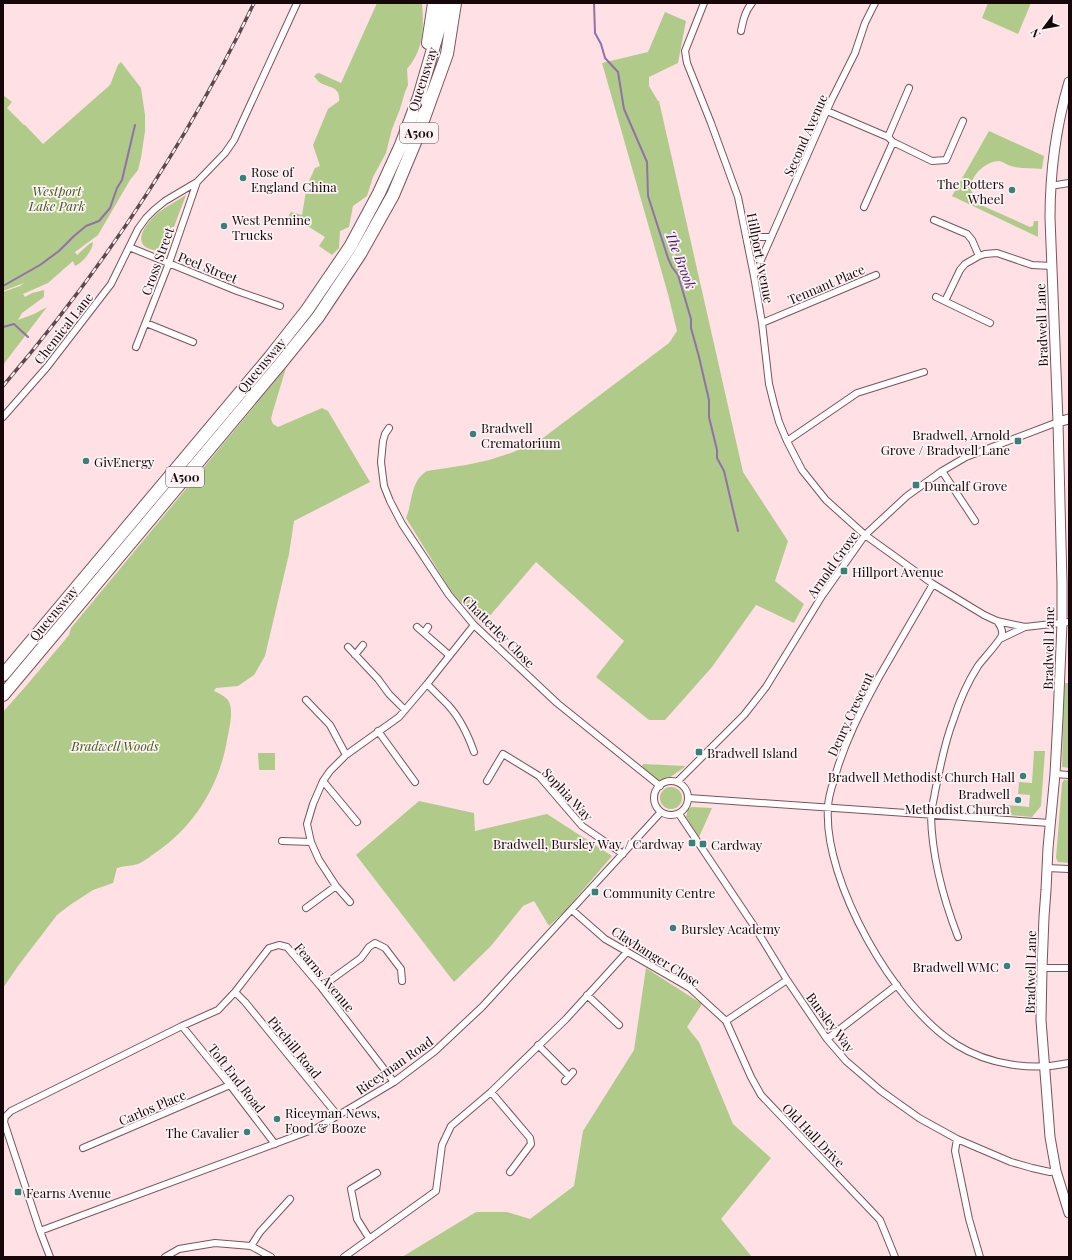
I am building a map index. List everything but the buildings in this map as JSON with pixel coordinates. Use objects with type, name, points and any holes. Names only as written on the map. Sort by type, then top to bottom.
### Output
[{"type":"highway","points":[[419,97],[434,3]]},
{"type":"highway","name":"Queensway","points":[[3,675],[270,357],[307,310],[350,247],[379,193],[401,145],[419,97],[440,25],[443,3]]},
{"type":"highway","name":"Queensway","points":[[3,695],[281,363],[318,317],[360,254],[393,195],[416,140],[447,54],[455,3]]},
{"type":"highway","points":[[447,54],[461,3]]},
{"type":"street","points":[[197,182],[225,153],[234,140],[297,3]]},
{"type":"street","name":"Hillport Avenue","points":[[704,3],[685,51],[687,63],[738,197],[754,276],[771,390],[779,422],[802,470],[826,500],[864,535],[932,584],[984,615],[997,621],[1025,627],[1065,623]]},
{"type":"street","points":[[741,31],[742,23],[748,8],[752,3]]},
{"type":"street","name":"Second Avenue","points":[[754,276],[827,111],[855,53],[865,23],[875,3]]},
{"type":"street","name":"Bradwell Lane","points":[[1069,82],[1067,98],[1056,141],[1050,186],[1058,422],[1065,529],[1065,623],[1055,774],[1050,823],[1042,968],[1042,1020],[1050,1137],[1056,1171],[1069,1213]]},
{"type":"street","points":[[888,137],[909,88]]},
{"type":"street","points":[[827,111],[888,137],[893,142],[932,161],[946,160],[963,121]]},
{"type":"street","points":[[953,125],[960,128]]},
{"type":"street","points":[[864,207],[893,142]]},
{"type":"street","name":"Chemical Lane","points":[[3,417],[47,367],[111,284],[138,229],[146,218],[165,201],[197,182]]},
{"type":"street","name":"Cross Street","points":[[136,347],[169,263],[197,182]]},
{"type":"street","points":[[1050,186],[1069,183]]},
{"type":"street","points":[[934,220],[967,234],[972,240],[979,256]]},
{"type":"street","points":[[746,237],[771,238]]},
{"type":"street","name":"Peel Street","points":[[129,247],[237,291],[280,306]]},
{"type":"street","points":[[945,301],[960,270],[966,264],[979,256],[997,253],[1032,265],[1052,266]]},
{"type":"street","name":"Tennant Place","points":[[762,323],[876,275]]},
{"type":"street","points":[[936,297],[990,323]]},
{"type":"street","points":[[146,323],[193,342]]},
{"type":"street","points":[[787,441],[857,394],[924,372]]},
{"type":"street","points":[[1058,422],[1069,419]]},
{"type":"street","name":"Arnold Grove","points":[[677,782],[744,715],[766,687],[822,596],[864,535],[907,496],[942,471],[966,457],[1058,422]]},
{"type":"street","name":"Chatterley Close","points":[[390,428],[385,434],[383,441],[381,462],[384,486],[402,524],[449,595],[474,625],[557,703],[660,786]]},
{"type":"street","points":[[942,471],[975,521]]},
{"type":"street","name":"Denry Crescent","points":[[932,584],[868,698],[838,763],[828,808],[829,833],[838,877],[864,934],[884,968],[910,1003],[940,1034],[974,1054],[995,1061],[1024,1066],[1045,1066],[1069,1063]]},
{"type":"street","points":[[997,621],[1002,631],[1000,639]]},
{"type":"street","points":[[350,902],[336,886],[318,860],[311,842],[307,824],[313,804],[323,781],[330,770],[346,755],[399,717],[474,625]]},
{"type":"street","points":[[417,627],[449,656]]},
{"type":"street","points":[[424,633],[428,627]]},
{"type":"street","points":[[958,937],[941,883],[933,841],[931,814],[941,763],[960,699],[978,667],[1000,639],[1025,627]]},
{"type":"street","points":[[355,655],[363,646]]},
{"type":"street","points":[[348,647],[405,710]]},
{"type":"street","points":[[427,684],[448,705],[456,716],[474,752]]},
{"type":"street","points":[[306,700],[330,725],[346,755]]},
{"type":"street","points":[[378,731],[415,782]]},
{"type":"street","name":"Sophia Way","points":[[487,781],[503,754],[539,776],[582,826],[623,854]]},
{"type":"street","points":[[1055,774],[1069,775]]},
{"type":"street","points":[[323,781],[357,822]]},
{"type":"street","points":[[668,781],[677,782],[682,785],[686,789],[689,798],[685,809],[679,814],[673,815],[667,815],[661,812],[657,808],[654,801],[655,795],[660,786],[668,781]]},
{"type":"street","points":[[689,798],[1050,823]]},
{"type":"street","name":"Riceyman Road","points":[[40,1231],[316,1128],[394,1082],[435,1051],[482,1007],[661,812]]},
{"type":"street","name":"Bursley Way","points":[[679,814],[754,926],[786,980],[827,1039],[846,1061],[881,1091],[919,1118],[957,1139],[1011,1162],[1038,1170],[1050,1172],[1056,1171]]},
{"type":"street","points":[[282,841],[311,842]]},
{"type":"street","points":[[1047,868],[1069,869]]},
{"type":"street","points":[[306,908],[336,886]]},
{"type":"street","name":"Clayhanger Close","points":[[572,910],[605,939],[690,988],[726,1021]]},
{"type":"street","points":[[321,987],[361,958],[368,947],[375,944],[385,948],[401,969],[402,981]]},
{"type":"street","name":"Fearns Avenue","points":[[50,1257],[4,1122],[5,1117],[11,1111],[182,1026],[218,1010],[235,992],[269,948],[279,945],[287,947],[321,987],[394,1082]]},
{"type":"street","points":[[344,1257],[436,1191],[442,1146],[451,1126],[491,1092],[566,1018],[627,952]]},
{"type":"street","points":[[1042,968],[1069,968]]},
{"type":"street","points":[[726,1021],[786,980]]},
{"type":"street","points":[[827,1039],[897,985]]},
{"type":"street","name":"Pirehill Road","points":[[235,992],[246,1002],[338,1116]]},
{"type":"street","points":[[587,995],[619,1025]]},
{"type":"street","name":"Old Hall Drive","points":[[726,1021],[751,1077],[761,1095],[880,1220],[895,1257]]},
{"type":"street","name":"Toft End Road","points":[[182,1026],[275,1144]]},
{"type":"street","points":[[538,1045],[569,1076]]},
{"type":"street","name":"Carlos Place","points":[[83,1148],[230,1085]]},
{"type":"street","points":[[491,1092],[530,1138],[531,1144],[511,1168]]},
{"type":"street","points":[[957,1139],[955,1151],[969,1219],[980,1257]]},
{"type":"street","points":[[369,1238],[357,1219],[351,1189],[378,1173]]},
{"type":"street","points":[[251,1246],[260,1232],[290,1199]]},
{"type":"street","points":[[165,1257],[179,1249],[215,1243],[251,1246],[271,1257]]},
{"type":"green space","points":[[377,3],[422,3],[422,38],[417,54],[407,69],[408,85],[392,129],[386,153],[373,177],[367,196],[353,206],[349,227],[340,231],[339,248],[332,255],[319,246],[325,237],[309,227],[287,219],[291,212],[302,215],[306,191],[312,185],[309,181],[315,168],[320,166],[313,145],[328,109],[339,101],[339,96],[336,90],[319,82],[314,77],[319,73],[341,83]]},
{"type":"green space","points":[[988,3],[1031,3],[1018,34],[982,18]]},
{"type":"green space","points":[[665,12],[686,21],[678,63],[649,77],[649,86],[659,101],[743,472],[788,541],[775,581],[804,604],[794,623],[756,605],[712,667],[665,720],[649,720],[596,677],[624,641],[536,562],[482,625],[451,591],[406,518],[415,486],[422,475],[427,471],[489,460],[511,453],[539,441],[669,343],[677,331],[668,294],[602,63],[648,52]]},
{"type":"green space","name":"Westport Lake Park","points":[[121,62],[141,88],[145,115],[145,131],[138,170],[130,180],[98,235],[75,252],[77,255],[93,242],[89,253],[84,259],[75,266],[73,261],[48,283],[23,294],[25,297],[32,293],[44,290],[44,297],[22,313],[18,320],[47,307],[3,365],[3,292],[24,283],[3,291],[3,95],[12,102],[7,108],[43,144],[110,85],[118,65]]},
{"type":"green space","points":[[989,131],[1044,156],[1042,169],[1015,167],[999,161],[990,163],[977,173],[972,181],[971,189],[974,197],[981,205],[1030,227],[1033,226],[1034,221],[1038,221],[1038,237],[952,196]]},
{"type":"green space","points":[[186,195],[166,248],[156,250],[144,246],[141,236],[146,225],[162,210]]},
{"type":"green space","name":"Bradwell Woods","points":[[286,368],[271,419],[273,424],[278,427],[322,408],[328,411],[370,482],[294,521],[289,554],[265,656],[254,675],[238,686],[216,688],[214,691],[224,696],[231,707],[230,725],[224,756],[212,788],[194,816],[171,841],[146,860],[138,864],[117,868],[113,883],[93,890],[57,915],[3,988],[3,712],[69,635],[71,628]]},
{"type":"green space","points":[[1064,683],[1069,683],[1069,768],[1062,767]]},
{"type":"green space","points":[[1034,751],[1045,751],[1041,806],[1032,817],[1000,814],[1000,810],[1006,805],[1029,807],[1030,795],[1018,794],[1019,782],[1032,783]]},
{"type":"green space","points":[[258,753],[275,753],[275,770],[259,770]]},
{"type":"green space","points":[[643,764],[686,766],[662,783],[643,768]]},
{"type":"green space","points":[[1064,780],[1069,780],[1069,863],[1058,862],[1056,858],[1062,783]]},
{"type":"green space","points":[[671,787],[679,790],[682,798],[679,806],[671,809],[663,806],[660,798],[663,790]]},
{"type":"green space","points":[[419,801],[474,813],[475,831],[547,814],[612,856],[565,911],[549,926],[534,901],[523,906],[491,946],[454,982],[356,855]]},
{"type":"green space","points":[[692,807],[712,808],[699,837],[686,817],[688,809]]},
{"type":"green space","points":[[646,968],[702,1004],[687,1027],[699,1042],[733,1124],[771,1158],[721,1219],[752,1257],[402,1257],[476,1212],[507,1212],[530,1219],[574,1186],[583,1131],[634,1050]]},
{"type":"waterway","name":"The Brook","points":[[594,3],[595,33],[601,44],[605,58],[618,72],[624,109],[647,162],[648,196],[668,258],[678,275],[691,319],[691,328],[709,400],[709,417],[717,450],[717,458],[724,471],[738,531]]},
{"type":"waterway","points":[[3,286],[40,265],[59,251],[86,226],[99,221],[110,208],[117,188],[122,180],[135,125]]},
{"type":"waterway","points":[[3,327],[14,324],[28,337]]},
{"type":"railway","points":[[3,386],[75,297],[141,203],[201,105],[254,3]]},
{"type":"place","name":"Rose of England China","points":[[243,178]]},
{"type":"place","name":"The Potters Wheel","points":[[1012,190]]},
{"type":"place","name":"West Pennine Trucks","points":[[224,226]]},
{"type":"place","name":"Bradwell Crematorium","points":[[473,434]]},
{"type":"place","name":"Bradwell, Arnold Grove / Bradwell Lane","points":[[1018,441]]},
{"type":"place","name":"GivEnergy","points":[[86,461]]},
{"type":"place","name":"Duncalf Grove","points":[[916,485]]},
{"type":"place","name":"Hillport Avenue","points":[[844,571]]},
{"type":"place","name":"Bradwell Island","points":[[699,752]]},
{"type":"place","name":"Bradwell Methodist Church Hall","points":[[1023,776]]},
{"type":"place","name":"Bradwell Methodist Church","points":[[1018,800]]},
{"type":"place","name":"Bradwell, Bursley Way / Cardway","points":[[692,843]]},
{"type":"place","name":"Cardway","points":[[703,844]]},
{"type":"place","name":"Community Centre","points":[[595,892]]},
{"type":"place","name":"Bursley Academy","points":[[673,928]]},
{"type":"place","name":"Bradwell WMC","points":[[1007,966]]},
{"type":"place","name":"Riceyman News, Food & Booze","points":[[277,1119]]},
{"type":"place","name":"The Cavalier","points":[[247,1132]]},
{"type":"place","name":"Fearns Avenue","points":[[18,1192]]}]
